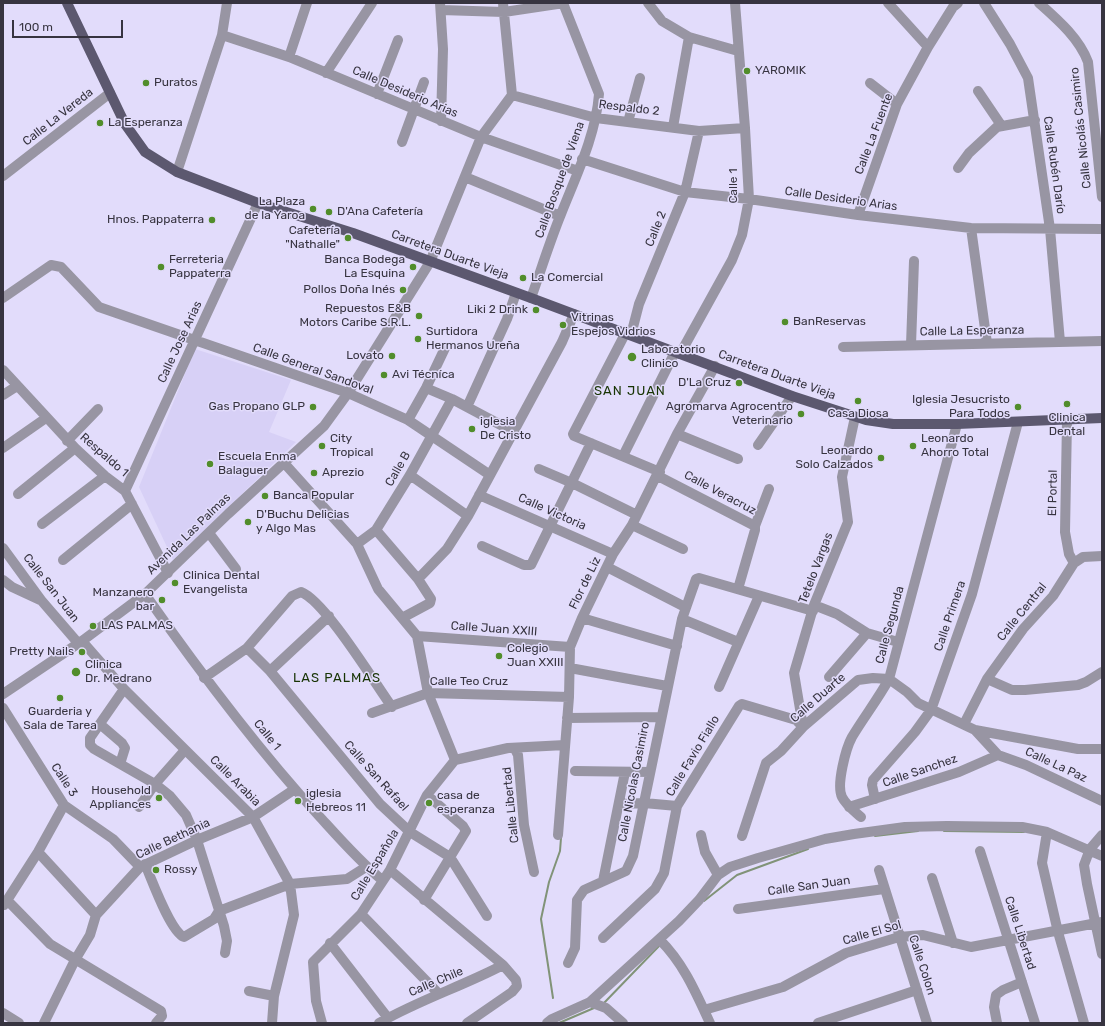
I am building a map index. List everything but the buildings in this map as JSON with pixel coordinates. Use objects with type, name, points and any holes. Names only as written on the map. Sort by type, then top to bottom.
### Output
[{"type":"main road","name":"Carretera Duarte Vieja","points":[[68,4],[125,124],[145,152],[177,172],[258,203],[353,233],[715,366],[792,396],[866,420],[893,424],[957,424],[1067,421],[1102,418]]},
{"type":"street","points":[[177,172],[222,35],[227,3]]},
{"type":"street","points":[[289,57],[307,3]]},
{"type":"street","points":[[326,73],[372,3]]},
{"type":"street","points":[[441,121],[443,48],[440,7],[503,8],[563,3]]},
{"type":"street","name":"Calle Bosque de Viena","points":[[531,298],[596,118],[599,94],[563,3]]},
{"type":"street","points":[[648,3],[662,21],[689,37],[738,51]]},
{"type":"street","name":"Calle 1","points":[[622,456],[678,353],[732,260],[742,235],[749,199],[735,3]]},
{"type":"street","points":[[888,3],[928,47]]},
{"type":"street","name":"Calle La Fuente","points":[[858,215],[897,104],[928,47],[953,7],[958,3]]},
{"type":"street","name":"Calle Rubén Darío","points":[[984,3],[1010,44],[1028,78],[1050,229],[1060,342]]},
{"type":"street","name":"Calle Nicolás Casimiro","points":[[1039,3],[1062,25],[1084,52],[1088,62],[1102,197]]},
{"type":"street","points":[[503,8],[512,95]]},
{"type":"street","name":"Calle Desiderio Arias","points":[[222,35],[289,57],[481,137],[578,171]]},
{"type":"street","points":[[673,127],[689,37]]},
{"type":"street","points":[[377,94],[398,40]]},
{"type":"street","points":[[628,122],[640,78]]},
{"type":"street","points":[[402,142],[424,82]]},
{"type":"street","points":[[870,83],[897,104]]},
{"type":"street","points":[[978,91],[1002,125]]},
{"type":"street","name":"Calle La Vereda","points":[[3,176],[110,93]]},
{"type":"street","name":"Respaldo 2","points":[[512,95],[596,118],[699,131],[745,128]]},
{"type":"street","name":"Avenida Las Palmas","points":[[3,694],[80,642],[145,594],[324,426],[348,393],[430,262],[481,137],[512,95]]},
{"type":"street","points":[[958,168],[969,153],[983,139],[1002,125],[1035,120]]},
{"type":"street","name":"Calle 2","points":[[573,434],[628,334],[685,192],[699,131]]},
{"type":"street","name":"Calle Desiderio Arias","points":[[582,159],[685,192],[749,199],[858,215],[971,228],[1102,229]]},
{"type":"street","points":[[465,177],[560,216]]},
{"type":"street","name":"Calle Jose Arias","points":[[125,491],[258,203]]},
{"type":"street","points":[[971,228],[987,343]]},
{"type":"street","points":[[911,345],[914,261]]},
{"type":"street","name":"Calle General Sandoval","points":[[3,298],[51,265],[56,265],[61,267],[99,307],[137,322],[348,393],[408,420],[433,435],[490,475]]},
{"type":"street","points":[[467,407],[508,319],[516,293]]},
{"type":"street","points":[[418,579],[447,549],[468,516],[562,342],[574,314]]},
{"type":"street","name":"Calle La Esperanza","points":[[843,347],[1102,341]]},
{"type":"street","points":[[408,420],[426,388],[445,348]]},
{"type":"street","name":"Flor de Liz","points":[[558,835],[569,697],[570,647],[582,618],[613,554],[632,525],[659,474],[677,434],[715,366]]},
{"type":"street","name":"Respaldo 1","points":[[3,370],[67,441],[105,476],[125,491],[168,573]]},
{"type":"street","points":[[3,395],[17,386]]},
{"type":"street","points":[[426,388],[452,399],[514,432]]},
{"type":"street","points":[[758,445],[792,396]]},
{"type":"street","name":"Calle B","points":[[357,544],[376,530],[410,475],[452,399]]},
{"type":"street","points":[[67,441],[98,409]]},
{"type":"street","name":"Tetelo Vargas","points":[[803,727],[794,673],[813,608],[848,522],[842,477],[855,417]]},
{"type":"street","points":[[3,448],[46,418]]},
{"type":"street","name":"El Portal","points":[[1067,421],[1065,532],[1069,554],[1074,564]]},
{"type":"street","name":"Calle Primera","points":[[875,799],[872,785],[873,780],[915,732],[931,710],[972,594],[1018,422]]},
{"type":"street","name":"Calle Segunda","points":[[861,817],[849,807],[841,796],[840,785],[846,751],[852,737],[873,708],[889,679],[957,424]]},
{"type":"street","name":"Calle Veracruz","points":[[573,434],[574,436],[622,456],[659,474],[755,526],[738,589]]},
{"type":"street","points":[[677,434],[738,459]]},
{"type":"street","points":[[482,546],[524,564],[532,565],[591,443]]},
{"type":"street","points":[[18,494],[75,448]]},
{"type":"street","points":[[285,464],[357,544],[378,589],[417,636],[428,693],[455,760]]},
{"type":"street","points":[[539,469],[572,483],[637,515]]},
{"type":"street","points":[[410,475],[468,516]]},
{"type":"street","points":[[42,524],[105,476]]},
{"type":"street","points":[[755,526],[769,489]]},
{"type":"street","name":"Calle Victoria","points":[[479,495],[613,554]]},
{"type":"street","points":[[63,560],[132,504]]},
{"type":"street","points":[[632,525],[683,549]]},
{"type":"street","points":[[376,530],[418,579],[431,599],[430,603],[402,618]]},
{"type":"street","points":[[209,533],[236,569]]},
{"type":"street","name":"Calle San Juan","points":[[3,548],[41,600],[80,642]]},
{"type":"street","points":[[1074,564],[1083,557],[1102,556]]},
{"type":"street","name":"Calle Central","points":[[964,724],[987,679],[1023,629],[1053,596],[1074,564]]},
{"type":"street","points":[[607,567],[685,607]]},
{"type":"street","name":"Calle Nicolas Casimiro","points":[[568,963],[575,948],[577,900],[584,890],[626,871],[633,856],[666,686],[677,646],[685,607],[696,580],[699,578],[738,589]]},
{"type":"street","points":[[3,580],[12,587],[41,600]]},
{"type":"street","points":[[738,589],[759,596],[836,614],[867,633],[898,642]]},
{"type":"street","points":[[204,678],[247,648],[292,596],[301,592],[307,594],[329,616],[392,707]]},
{"type":"street","name":"Calle 1","points":[[145,594],[204,678],[295,790],[366,867],[382,880]]},
{"type":"street","points":[[719,687],[759,596]]},
{"type":"street","points":[[270,671],[329,616]]},
{"type":"street","points":[[582,618],[677,646]]},
{"type":"street","points":[[682,619],[738,642]]},
{"type":"street","points":[[829,677],[867,633]]},
{"type":"street","name":"Calle Juan XXIII","points":[[417,636],[570,647]]},
{"type":"street","name":"Calle Arabia","points":[[80,642],[124,689],[253,818],[290,884],[294,915],[274,996],[272,1023]]},
{"type":"street","name":"Calle San Rafael","points":[[247,648],[270,671],[380,804],[410,832],[450,857],[488,916]]},
{"type":"street","points":[[570,668],[666,686]]},
{"type":"street","points":[[987,679],[1012,690],[1025,690],[1078,685],[1102,672]]},
{"type":"street","name":"Calle Duarte","points":[[742,836],[766,763],[781,751],[803,727],[858,680],[873,678],[889,679]]},
{"type":"street","points":[[889,679],[907,692],[918,703],[975,730],[998,754]]},
{"type":"street","points":[[124,689],[101,725],[90,738],[90,745],[94,750],[155,784],[170,796],[186,815],[197,840],[228,941],[225,953]]},
{"type":"street","name":"Calle Teo Cruz","points":[[372,713],[428,693],[569,697]]},
{"type":"street","name":"Calle Favio Fiallo","points":[[603,938],[655,888],[664,873],[677,806],[741,705],[796,720],[803,727]]},
{"type":"street","name":"Calle 3","points":[[3,708],[64,805],[113,839],[142,866]]},
{"type":"street","points":[[567,718],[660,717]]},
{"type":"street","points":[[101,725],[122,743],[125,748],[120,764]]},
{"type":"street","points":[[975,730],[1078,749],[1102,749]]},
{"type":"street","points":[[515,749],[565,745]]},
{"type":"street","name":"Calle Libertad","points":[[455,760],[508,748],[515,749],[518,755],[524,825],[534,872]]},
{"type":"street","points":[[139,807],[155,784],[185,750]]},
{"type":"street","name":"Calle Sanchez","points":[[849,807],[959,772],[998,754]]},
{"type":"street","name":"Calle La Paz","points":[[998,754],[1026,765],[1102,801]]},
{"type":"street","name":"Calle Española","points":[[322,1023],[316,1000],[312,967],[313,962],[330,943],[361,914],[390,870],[427,795],[455,760]]},
{"type":"street","points":[[575,771],[650,772]]},
{"type":"street","points":[[603,881],[625,772]]},
{"type":"street","name":"Calle Bethania","points":[[44,1023],[75,960],[90,935],[96,915],[142,866],[197,840],[253,818],[295,790]]},
{"type":"street","points":[[424,900],[466,831],[463,826],[427,795]]},
{"type":"street","points":[[619,804],[644,803],[677,806]]},
{"type":"street","points":[[64,805],[38,852],[5,903],[50,944],[162,1011],[162,1016],[156,1023]]},
{"type":"street","points":[[547,1023],[552,1019],[590,1002],[660,940],[700,900],[718,875],[730,867],[825,839],[905,827],[1022,827],[1047,832],[1090,849],[1102,856]]},
{"type":"street","points":[[1047,832],[1042,863],[1058,932],[1084,1023]]},
{"type":"street","points":[[701,835],[704,852],[718,875]]},
{"type":"street","points":[[1102,835],[1090,849],[1084,864],[1099,923],[1102,954]]},
{"type":"street","name":"Calle Libertad","points":[[980,851],[1035,1023]]},
{"type":"street","points":[[38,852],[96,915]]},
{"type":"street","points":[[142,866],[179,935],[184,937],[214,919],[219,911],[290,884],[347,879],[366,867]]},
{"type":"street","points":[[390,870],[503,965],[516,980],[517,986],[512,992],[467,1023]]},
{"type":"street","name":"Calle Colon","points":[[879,870],[927,1023]]},
{"type":"street","points":[[932,878],[953,943]]},
{"type":"street","name":"Calle San Juan","points":[[738,909],[884,889]]},
{"type":"street","points":[[361,914],[439,994]]},
{"type":"street","name":"Calle El Sol","points":[[704,1010],[783,987],[846,953],[899,937],[923,935],[970,947],[1058,932],[1099,923]]},
{"type":"street","points":[[660,940],[673,953],[685,971],[710,1023]]},
{"type":"street","points":[[330,943],[384,1020]]},
{"type":"street","name":"Calle Chile","points":[[384,1020],[439,994],[471,982],[503,965]]},
{"type":"street","points":[[995,1023],[994,1007],[996,995],[1003,990],[1022,982]]},
{"type":"street","points":[[249,990],[274,996]]},
{"type":"street","points":[[818,1023],[917,990]]},
{"type":"street","points":[[590,1002],[606,1008],[624,1023]]},
{"type":"street","points":[[3,1013],[19,1023]]},
{"type":"shaded area","name":"Escuela Enma Balaguer","points":[[195,349],[291,380],[269,432],[296,442],[173,560],[139,487]]},
{"type":"waterway","points":[[875,836],[918,831]]},
{"type":"waterway","points":[[944,831],[1024,832]]},
{"type":"waterway","points":[[553,998],[541,919],[549,882],[560,851],[561,838]]},
{"type":"waterway","points":[[704,901],[737,875],[808,849]]},
{"type":"waterway","points":[[603,1004],[660,945]]},
{"type":"waterway","points":[[559,1023],[594,1008]]},
{"type":"place","name":"YAROMIK","points":[[747,71]]},
{"type":"place","name":"Puratos","points":[[146,83]]},
{"type":"place","name":"La Esperanza","points":[[100,123]]},
{"type":"place","name":"La Plaza de la Yaroa","points":[[313,209]]},
{"type":"place","name":"D'Ana Cafetería","points":[[329,212]]},
{"type":"place","name":"Hnos. Pappaterra","points":[[212,220]]},
{"type":"place","name":"Cafetería \"Nathalle\"","points":[[348,238]]},
{"type":"place","name":"Ferreteria Pappaterra","points":[[161,267]]},
{"type":"place","name":"Banca Bodega La Esquina","points":[[413,267]]},
{"type":"place","name":"La Comercial","points":[[523,278]]},
{"type":"place","name":"Pollos Doña Inés","points":[[403,290]]},
{"type":"place","name":"Liki 2 Drink","points":[[536,310]]},
{"type":"place","name":"Repuestos E&B Motors Caribe S.R.L.","points":[[419,316]]},
{"type":"place","name":"BanReservas","points":[[785,322]]},
{"type":"place","name":"Vitrinas Espejos Vidrios","points":[[563,325]]},
{"type":"place","name":"Surtidora Hermanos Ureña","points":[[418,339]]},
{"type":"place","name":"Lovato","points":[[392,356]]},
{"type":"place","name":"Laboratorio Clinico","points":[[632,357]]},
{"type":"place","name":"Avi Técníca","points":[[384,375]]},
{"type":"place","name":"D'La Cruz","points":[[739,383]]},
{"type":"place","name":"Casa Diosa","points":[[858,401]]},
{"type":"place","name":"Clinica Dental","points":[[1067,404]]},
{"type":"place","name":"Gas Propano GLP","points":[[313,407]]},
{"type":"place","name":"Iglesia Jesucristo Para Todos","points":[[1018,407]]},
{"type":"place","name":"Agromarva Agrocentro Veterinario","points":[[801,414]]},
{"type":"place","name":"iglesia De Cristo","points":[[472,429]]},
{"type":"place","name":"City Tropical","points":[[322,446]]},
{"type":"place","name":"Leonardo Ahorro Total","points":[[913,446]]},
{"type":"place","name":"Leonardo Solo Calzados","points":[[881,458]]},
{"type":"place","name":"Escuela Enma Balaguer","points":[[210,464]]},
{"type":"place","name":"Aprezio","points":[[314,473]]},
{"type":"place","name":"Banca Popular","points":[[265,496]]},
{"type":"place","name":"D'Buchu Delicias y Algo Mas","points":[[248,522]]},
{"type":"place","name":"Clinica Dental Evangelista","points":[[175,583]]},
{"type":"place","name":"Manzanero bar","points":[[162,600]]},
{"type":"place","name":"LAS PALMAS","points":[[93,626]]},
{"type":"place","name":"Pretty Nails","points":[[82,652]]},
{"type":"place","name":"Colegio Juan XXIII","points":[[499,656]]},
{"type":"place","name":"Clinica Dr. Medrano","points":[[76,672]]},
{"type":"place","name":"Guarderia y Sala de Tarea","points":[[60,698]]},
{"type":"place","name":"Household Appliances","points":[[159,798]]},
{"type":"place","name":"iglesia Hebreos 11","points":[[298,801]]},
{"type":"place","name":"casa de esperanza","points":[[429,803]]},
{"type":"place","name":"Rossy","points":[[156,870]]},
{"type":"district","name":"SAN JUAN","points":[[630,391]]},
{"type":"district","name":"LAS PALMAS","points":[[337,678]]}]
